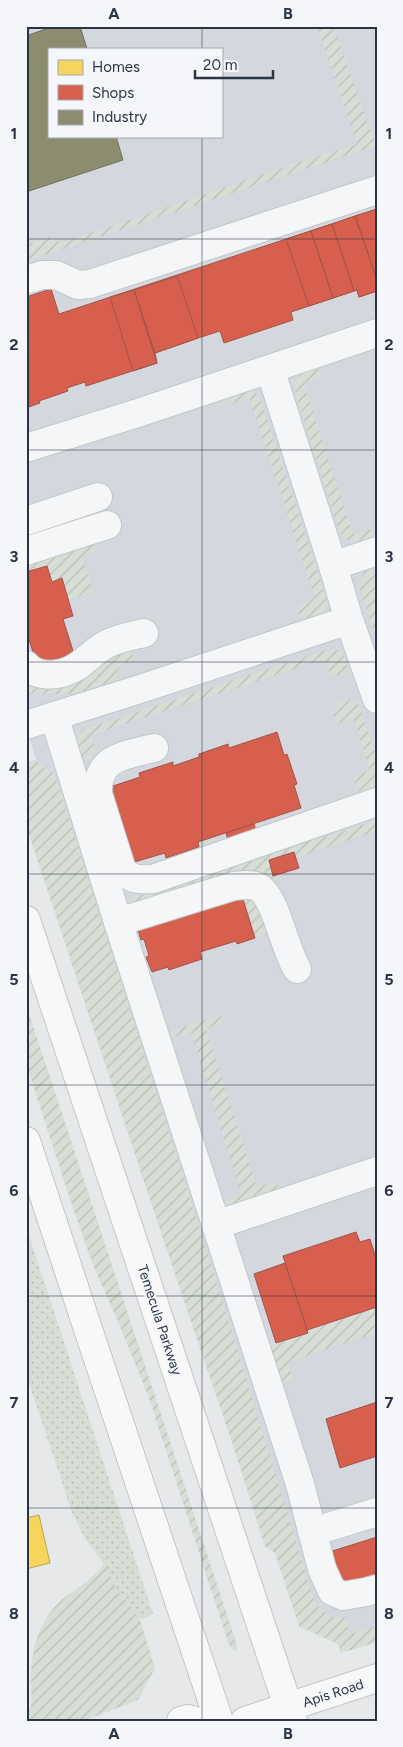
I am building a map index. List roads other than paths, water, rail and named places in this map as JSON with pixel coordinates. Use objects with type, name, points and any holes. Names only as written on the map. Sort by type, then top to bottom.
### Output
[{"type":"main road","name":"Temecula Parkway","points":[[26,920],[291,1714]]},
{"type":"main road","points":[[26,1141],[219,1721]]},
{"type":"main road","name":"Apis Road","points":[[245,1721],[291,1714],[377,1678]]},
{"type":"main road","points":[[181,1721],[188,1719],[195,1721]]},
{"type":"lane","points":[[26,280],[42,275],[56,275],[78,285],[90,284],[377,190]]},
{"type":"lane","points":[[26,448],[377,333]]},
{"type":"lane","points":[[270,369],[349,620],[377,699]]},
{"type":"lane","points":[[26,521],[98,498]]},
{"type":"lane","points":[[26,552],[107,525]]},
{"type":"lane","points":[[333,566],[377,551]]},
{"type":"lane","points":[[26,725],[349,620]]},
{"type":"lane","points":[[26,664],[35,672],[45,675],[65,672],[76,667],[95,650],[107,643],[144,633]]},
{"type":"lane","points":[[54,716],[118,922],[297,1474],[322,1569],[332,1591],[343,1596],[377,1589]]},
{"type":"lane","points":[[154,748],[121,756],[110,762],[100,773],[97,784],[98,794],[122,870],[130,878],[139,880],[153,879],[377,802]]},
{"type":"lane","points":[[118,922],[234,886],[249,884],[263,889],[272,906],[296,969]]},
{"type":"lane","points":[[216,1225],[376,1173]]},
{"type":"lane","points":[[312,1532],[377,1512]]}]
